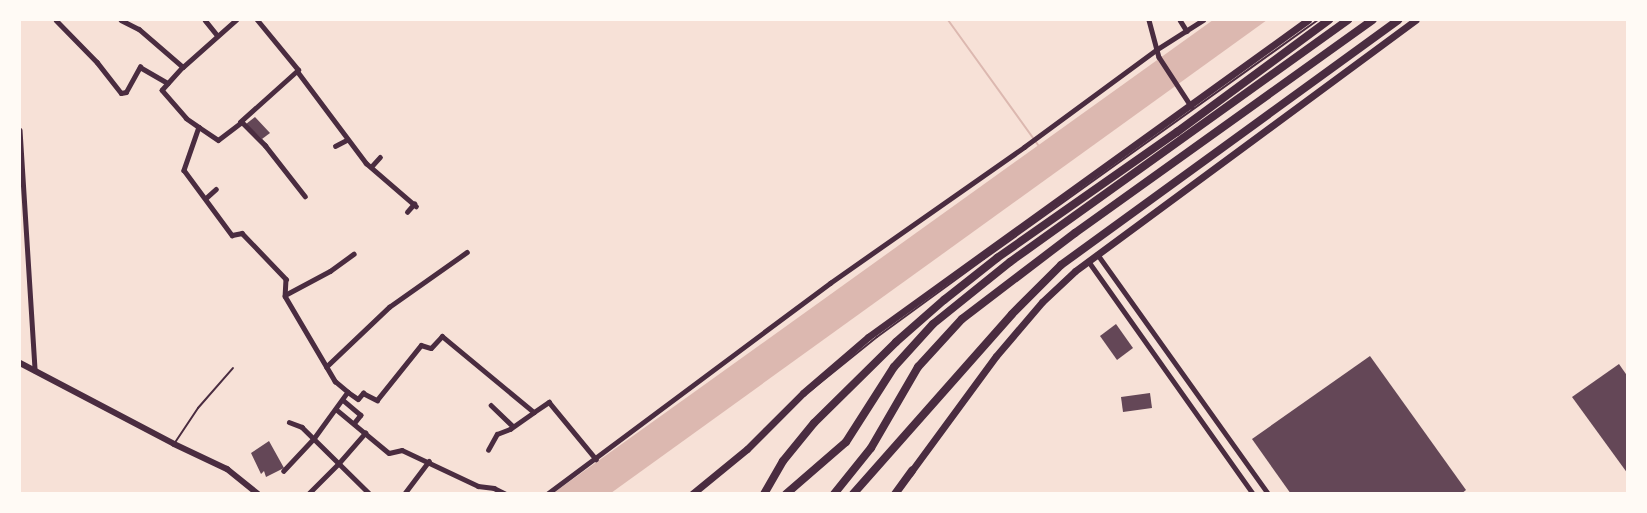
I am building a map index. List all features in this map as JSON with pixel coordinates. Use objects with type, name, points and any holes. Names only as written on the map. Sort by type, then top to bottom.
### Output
[{"type":"highway","points":[[692,494],[747,449],[803,393],[868,337],[1308,20]]},
{"type":"highway","points":[[764,494],[783,461],[814,423],[896,342],[944,300],[1031,233],[1177,132],[1329,20]]},
{"type":"highway","points":[[786,494],[828,460],[846,442],[894,366],[933,324],[1010,262],[1348,20]]},
{"type":"highway","points":[[834,494],[871,448],[918,367],[941,339],[987,298],[1373,20]]},
{"type":"highway","points":[[853,494],[1012,314],[1061,265],[1398,20]]},
{"type":"highway","points":[[895,494],[1012,336],[1045,299],[1097,254],[1414,20]]},
{"type":"highway","points":[[890,494],[912,471]]},
{"type":"highway","points":[[841,494],[848,479]]},
{"type":"main road","points":[[20,363],[174,444],[227,469],[258,494]]},
{"type":"street","points":[[56,20],[97,62],[121,93],[126,92],[140,66],[168,83]]},
{"type":"street","points":[[121,20],[139,29],[183,67]]},
{"type":"street","points":[[206,20],[217,35]]},
{"type":"street","points":[[236,20],[183,67],[162,92],[186,118],[218,140],[298,72]]},
{"type":"street","points":[[257,20],[370,167],[415,205],[407,212]]},
{"type":"street","points":[[1149,20],[1159,57],[1191,106]]},
{"type":"street","points":[[1180,20],[1187,31]]},
{"type":"street","points":[[547,494],[830,283],[1041,135],[1156,50],[1203,20]]},
{"type":"street","points":[[240,122],[265,145],[305,196]]},
{"type":"street","points":[[199,127],[184,170],[232,235],[242,233],[286,279],[285,295],[335,381],[358,399],[363,393],[368,393],[377,400],[421,345],[430,348],[442,336],[534,412]]},
{"type":"street","points":[[20,130],[35,371]]},
{"type":"street","points":[[335,146],[347,140]]},
{"type":"street","points":[[370,167],[380,157]]},
{"type":"street","points":[[206,198],[216,189]]},
{"type":"street","points":[[326,367],[390,307],[467,252]]},
{"type":"street","points":[[285,295],[330,271],[352,254]]},
{"type":"street","points":[[1097,254],[1268,494]]},
{"type":"street","points":[[1088,261],[1253,494]]},
{"type":"street","points":[[1131,321],[1140,315]]},
{"type":"street","points":[[284,471],[314,439],[348,392]]},
{"type":"street","points":[[343,400],[361,415],[354,424]]},
{"type":"street","points":[[488,450],[497,434],[549,402],[596,459]]},
{"type":"street","points":[[491,405],[513,426]]},
{"type":"street","points":[[337,410],[389,453],[402,450],[429,461],[470,483],[494,488],[506,494]]},
{"type":"street","points":[[289,422],[302,427],[370,494]]},
{"type":"street","points":[[308,494],[365,433]]},
{"type":"street","points":[[404,494],[429,461]]},
{"type":"street","points":[[358,494],[364,488]]},
{"type":"lane","points":[[803,393],[817,387],[877,337],[1318,20]]},
{"type":"lane","points":[[174,444],[198,408],[233,368]]},
{"type":"shaded area","points":[[1213,20],[1267,20],[611,493],[552,494]]},
{"type":"building","points":[[255,117],[270,133],[262,139],[246,124]]},
{"type":"building","points":[[1116,324],[1133,348],[1117,360],[1100,336]]},
{"type":"building","points":[[1370,356],[1466,490],[1461,494],[1291,494],[1252,439]]},
{"type":"building","points":[[1619,364],[1628,377],[1628,474],[1572,397]]},
{"type":"building","points":[[1150,393],[1152,408],[1123,412],[1121,397]]},
{"type":"building","points":[[269,441],[284,468],[266,477],[264,471],[261,474],[251,453]]},
{"type":"waterway","points":[[948,20],[1039,146]]}]
